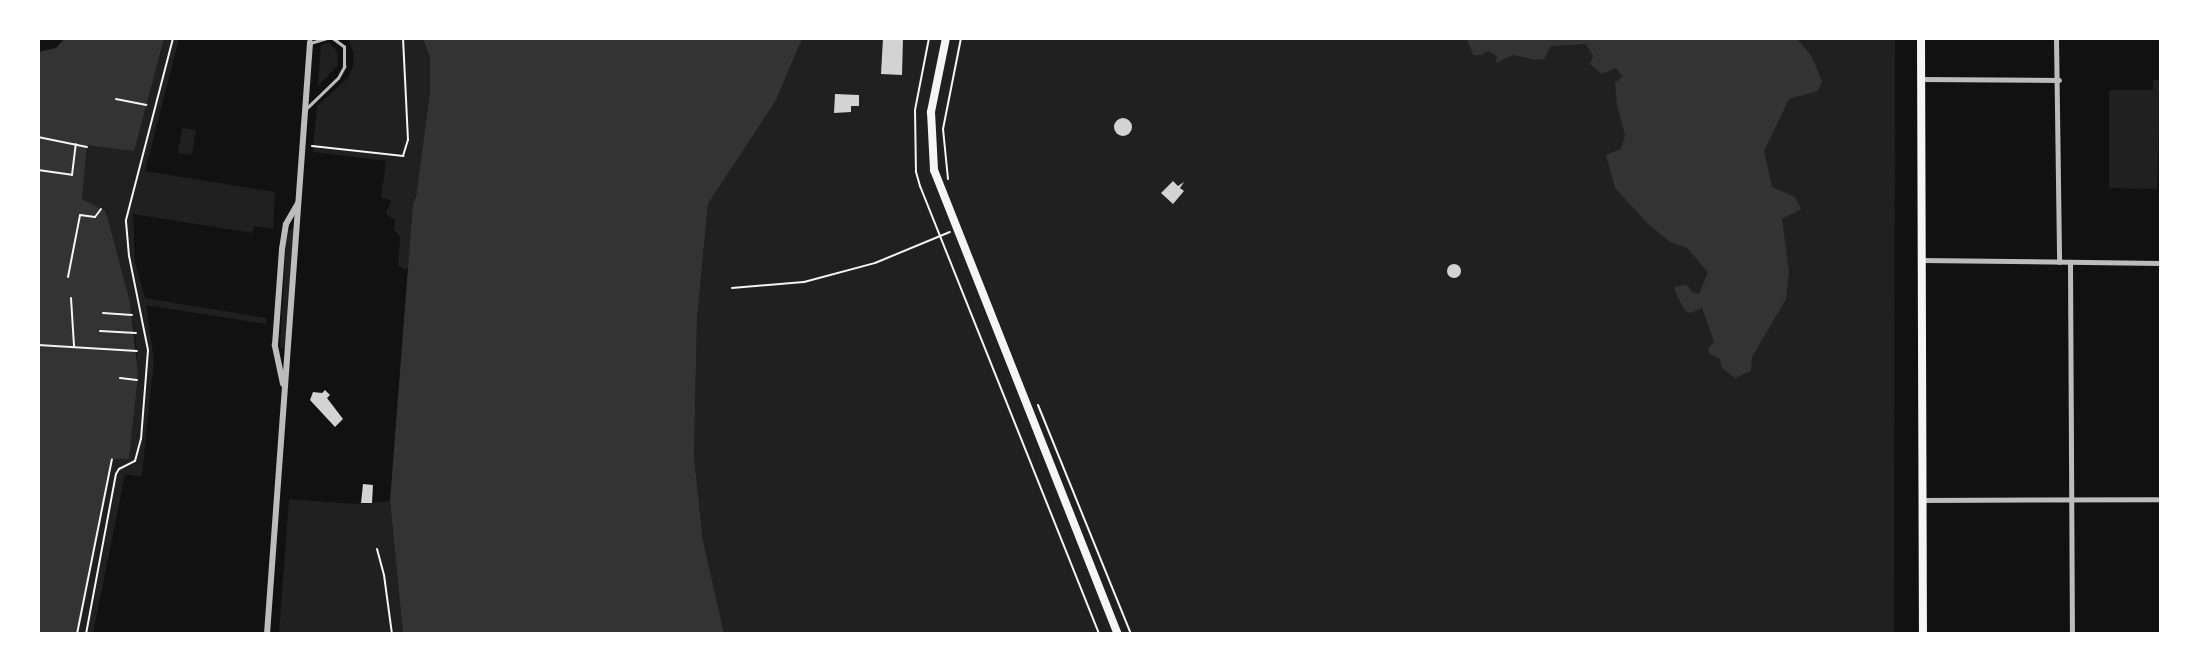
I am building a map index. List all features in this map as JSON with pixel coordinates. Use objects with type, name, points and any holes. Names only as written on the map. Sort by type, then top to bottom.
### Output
[{"type":"main road","points":[[946,38],[930,112],[931,153],[940,190],[1118,634]]},
{"type":"main road","points":[[1921,38],[1923,634]]},
{"type":"street","points":[[2056,38],[2059,80],[2059,262]]},
{"type":"street","points":[[267,634],[310,43]]},
{"type":"street","points":[[1921,79],[2059,80]]},
{"type":"street","points":[[285,389],[275,345],[286,224],[298,203]]},
{"type":"street","points":[[1922,260],[2161,263]]},
{"type":"street","points":[[2070,262],[2072,634]]},
{"type":"street","points":[[1922,500],[2161,499]]},
{"type":"lane","points":[[305,111],[338,78],[344,67],[344,47],[330,38],[310,43]]},
{"type":"path","points":[[86,634],[116,474],[118,469],[135,461],[141,439],[148,350],[129,256],[126,220],[173,38]]},
{"type":"path","points":[[311,146],[403,156],[408,140],[403,38]]},
{"type":"path","points":[[929,38],[915,110],[916,172],[1099,634]]},
{"type":"path","points":[[949,183],[943,129],[961,38]]},
{"type":"path","points":[[117,99],[146,105]]},
{"type":"path","points":[[38,137],[87,147]]},
{"type":"path","points":[[38,170],[72,175],[76,144]]},
{"type":"path","points":[[68,277],[80,215],[95,217],[101,209]]},
{"type":"path","points":[[732,288],[804,282],[875,263],[955,229]]},
{"type":"path","points":[[71,298],[74,347]]},
{"type":"path","points":[[103,313],[132,315]]},
{"type":"path","points":[[100,331],[136,333]]},
{"type":"path","points":[[38,345],[136,351]]},
{"type":"path","points":[[120,378],[137,380]]},
{"type":"path","points":[[1037,403],[1131,634]]},
{"type":"path","points":[[77,634],[111,459]]},
{"type":"path","points":[[377,549],[384,575],[392,634]]},
{"type":"shaded area","points":[[64,39],[164,39],[134,151],[87,145],[82,199],[105,211],[108,219],[130,302],[138,374],[129,459],[112,459],[77,633],[39,633],[38,52],[56,48]]},
{"type":"shaded area","points":[[164,39],[179,39],[145,171],[275,192],[273,229],[254,226],[253,233],[133,214],[135,262],[145,298],[266,318],[266,324],[146,305],[154,360],[142,476],[125,475],[93,633],[77,634],[112,459],[129,459],[137,351],[130,302],[108,219],[105,211],[82,199],[87,145],[146,105]]},
{"type":"shaded area","points":[[348,39],[423,39],[430,57],[430,92],[413,203],[408,268],[405,270],[398,265],[400,237],[394,229],[395,220],[386,214],[391,200],[381,198],[386,161],[313,152],[317,106],[348,78],[353,66],[354,53]]},
{"type":"shaded area","points":[[423,39],[802,39],[775,102],[708,204],[697,319],[694,457],[703,541],[724,633],[403,633],[390,501],[413,203],[430,92],[430,57]]},
{"type":"shaded area","points":[[802,39],[1895,39],[1894,633],[724,633],[703,541],[694,457],[697,319],[708,204],[775,102]]},
{"type":"shaded area","points":[[1467,39],[1797,39],[1811,55],[1822,81],[1818,91],[1789,99],[1764,151],[1772,187],[1795,197],[1801,209],[1782,219],[1789,272],[1786,299],[1752,357],[1751,371],[1735,378],[1722,368],[1720,359],[1709,353],[1708,348],[1714,342],[1702,308],[1691,313],[1685,311],[1677,296],[1674,287],[1687,285],[1692,292],[1699,294],[1708,272],[1687,248],[1670,242],[1648,224],[1615,188],[1606,155],[1621,149],[1625,135],[1617,105],[1615,83],[1622,76],[1616,68],[1602,74],[1590,64],[1593,56],[1586,44],[1551,46],[1544,59],[1513,55],[1496,63],[1497,56],[1488,51],[1473,55]]},
{"type":"shaded area","points":[[329,43],[337,51],[338,65],[318,86],[321,45]]},
{"type":"shaded area","points":[[2153,80],[2160,80],[2157,189],[2109,188],[2109,90],[2153,90]]},
{"type":"shaded area","points":[[182,128],[196,130],[192,155],[178,153]]},
{"type":"shaded area","points":[[294,229],[285,348],[280,348],[287,230]]},
{"type":"shaded area","points":[[289,499],[357,504],[390,501],[403,633],[279,634]]},
{"type":"building","points":[[883,38],[903,38],[902,75],[881,74]]},
{"type":"building","points":[[835,94],[859,95],[859,106],[851,106],[851,112],[834,113]]},
{"type":"building","points":[[1123,118],[1129,121],[1132,127],[1129,133],[1123,136],[1117,133],[1114,127],[1117,121]]},
{"type":"building","points":[[1173,181],[1178,186],[1184,182],[1180,188],[1184,191],[1173,204],[1161,193]]},
{"type":"building","points":[[1451,264],[1457,264],[1461,271],[1457,278],[1451,278],[1447,274],[1447,268]]},
{"type":"building","points":[[325,390],[330,395],[327,398],[343,419],[335,427],[310,400],[313,392],[322,393]]},
{"type":"building","points":[[363,484],[373,485],[372,503],[361,503]]}]
